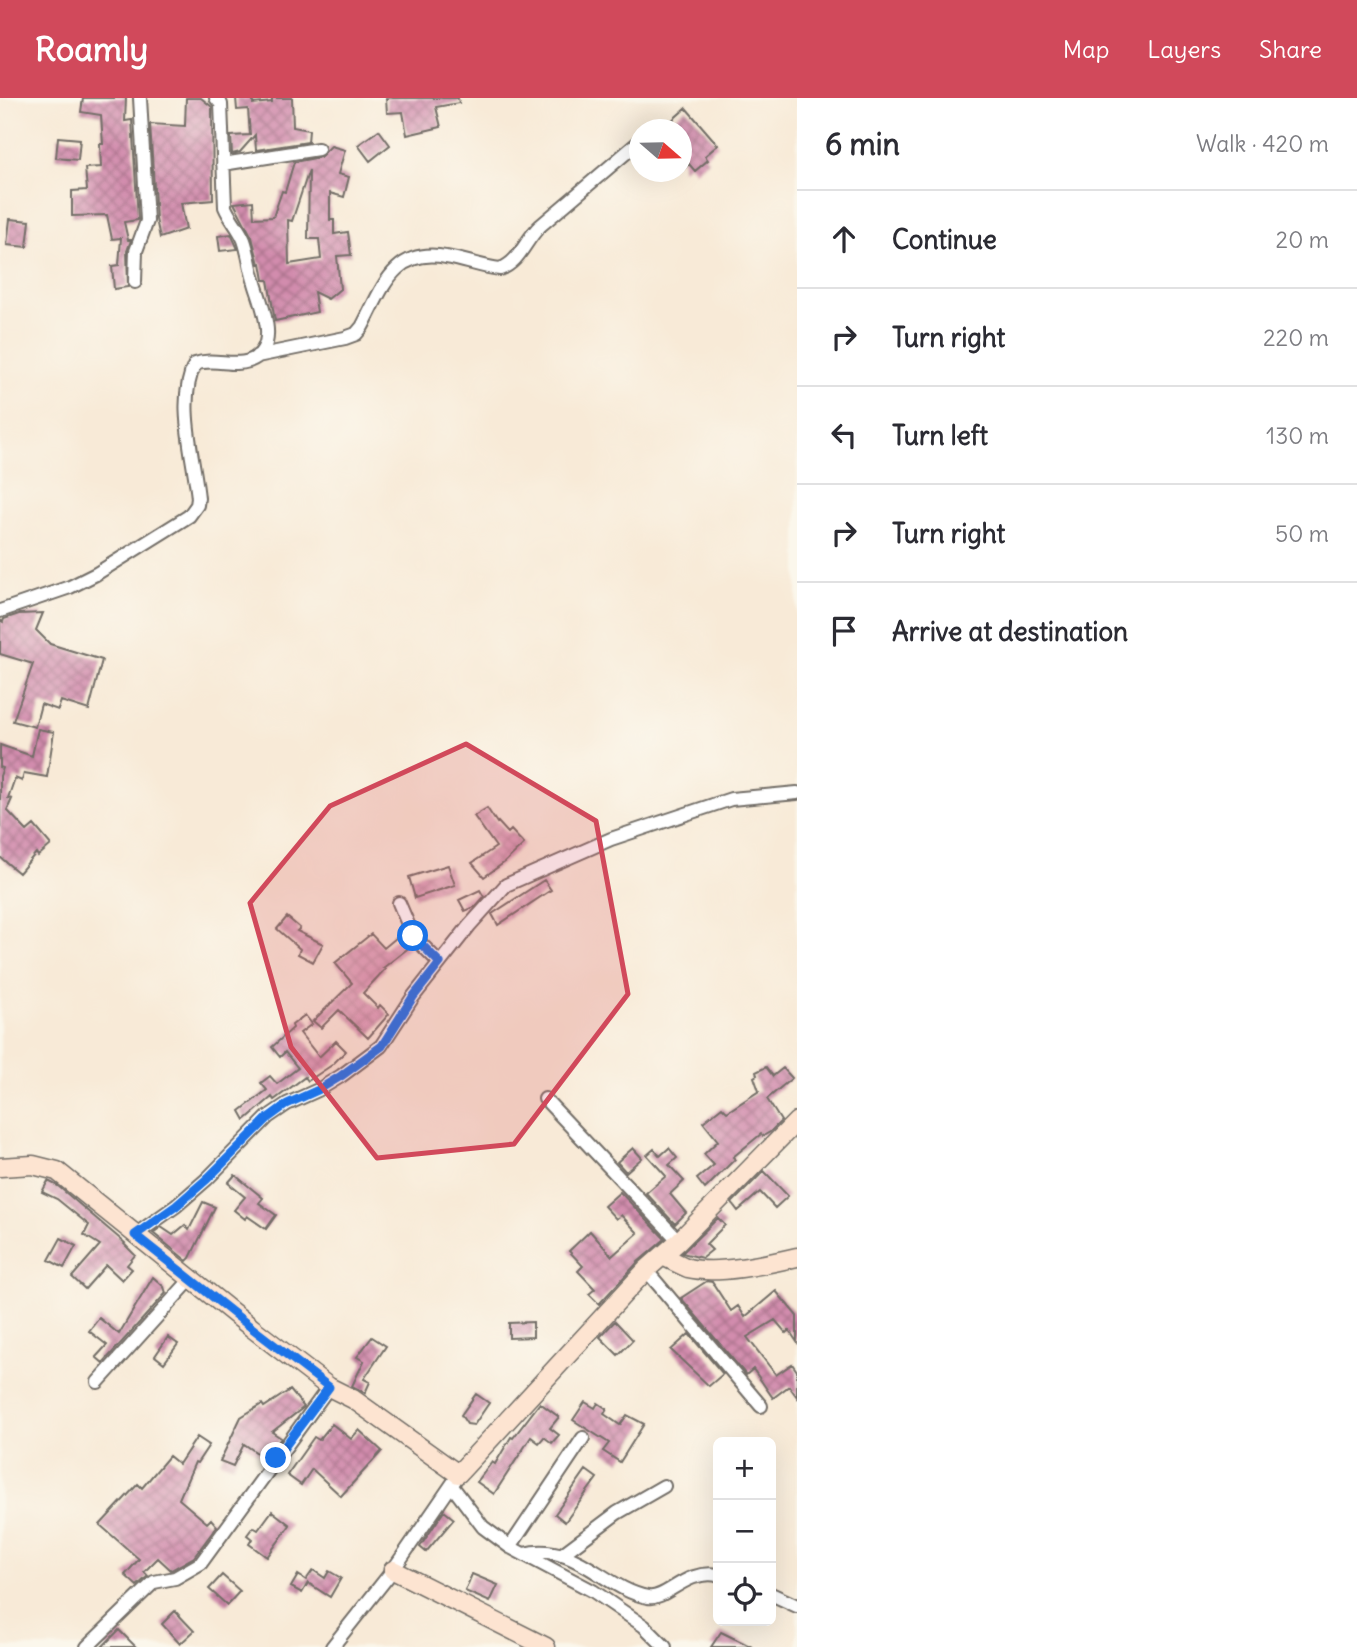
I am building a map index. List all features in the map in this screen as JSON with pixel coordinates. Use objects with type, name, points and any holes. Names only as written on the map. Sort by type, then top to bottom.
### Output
[{"type":"street","points":[[135,282],[136,251],[147,221],[140,98]]},
{"type":"street","points":[[0,611],[79,583],[122,560],[189,516],[197,505],[198,498],[186,393],[190,373],[195,364],[204,360],[239,363],[250,361],[264,348],[267,317],[254,281],[244,240],[225,207],[221,104],[216,98]]},
{"type":"street","points":[[223,164],[318,149]]},
{"type":"street","points":[[257,356],[356,334],[388,276],[403,263],[419,257],[447,257],[500,269],[509,266],[516,260],[529,236],[629,150]]},
{"type":"street","points":[[135,1235],[176,1206],[207,1179],[268,1118],[287,1104],[341,1076],[382,1046],[413,997],[486,906],[512,881],[611,839],[731,799],[797,793]]},
{"type":"street","points":[[399,903],[413,936],[440,963]]},
{"type":"street","points":[[545,1099],[679,1241]]},
{"type":"street","points":[[332,1647],[393,1570],[455,1480],[646,1270],[679,1241],[797,1121]]},
{"type":"street","points":[[0,1167],[39,1166],[57,1171],[329,1387],[353,1399],[455,1480],[482,1527],[510,1546],[593,1591],[644,1626],[665,1647]]},
{"type":"street","points":[[663,1256],[688,1268],[706,1269],[747,1266],[797,1257]]},
{"type":"street","points":[[646,1270],[761,1406]]},
{"type":"street","points":[[98,1382],[191,1279]]},
{"type":"street","points":[[87,1647],[154,1582],[175,1578],[201,1563],[329,1387]]},
{"type":"street","points":[[510,1546],[583,1438]]},
{"type":"street","points":[[561,1555],[617,1513],[664,1486]]},
{"type":"street","points":[[524,1554],[538,1550],[572,1558],[632,1591],[651,1597],[688,1578],[704,1573],[713,1574]]},
{"type":"street","points":[[393,1570],[546,1647]]},
{"type":"street","points":[[776,1596],[797,1606]]},
{"type":"highlighted area","points":[[466,744],[596,821],[628,994],[514,1144],[377,1158],[291,1047],[250,903],[330,806]]},
{"type":"building","points":[[83,98],[126,98],[125,121],[132,120],[138,220],[124,222],[128,240],[131,240],[127,251],[128,287],[114,289],[112,266],[119,265],[121,238],[112,239],[107,215],[72,216],[72,191],[87,190],[85,168],[101,167],[101,115],[81,112]]},
{"type":"building","points":[[186,98],[201,98],[212,107],[213,200],[181,203],[186,229],[160,238],[156,219],[150,124],[185,126]]},
{"type":"building","points":[[236,98],[253,98],[253,104],[272,102],[272,98],[292,98],[293,127],[309,130],[308,142],[256,150],[255,135],[240,152],[232,154],[231,136],[250,135],[248,109],[237,110]]},
{"type":"building","points":[[386,98],[458,98],[459,103],[436,107],[441,127],[407,135],[403,112],[387,113]]},
{"type":"building","points":[[686,108],[718,145],[705,156],[708,160],[695,171],[692,168],[692,119],[673,119]]},
{"type":"building","points":[[379,130],[390,145],[370,161],[358,145]]},
{"type":"building","points":[[58,137],[80,139],[78,160],[56,158]]},
{"type":"building","points":[[331,146],[345,150],[338,174],[349,177],[344,197],[330,193],[330,220],[334,220],[334,234],[348,232],[351,255],[337,256],[340,289],[328,299],[314,292],[317,312],[275,321],[268,280],[264,280],[252,237],[234,203],[253,201],[254,218],[273,217],[282,191],[285,192],[294,162],[320,157]],"holes":[[[309,170],[308,239],[319,239],[321,259],[289,264],[288,220],[292,221]]]},
{"type":"building","points":[[10,219],[30,221],[27,247],[7,245]]},
{"type":"building","points":[[231,234],[238,249],[220,251],[218,236]]},
{"type":"building","points":[[43,613],[36,630],[50,644],[102,660],[89,710],[61,701],[58,710],[41,704],[35,727],[13,721],[33,664],[0,654],[0,620],[3,622],[4,619],[19,614]]},
{"type":"building","points":[[38,729],[54,732],[47,777],[24,773],[22,781],[15,778],[8,798],[12,799],[7,810],[27,831],[34,825],[51,845],[38,856],[36,853],[19,873],[0,857],[0,776],[3,768],[0,767],[0,745],[32,756]]},
{"type":"building","points":[[487,808],[497,823],[508,833],[511,830],[524,844],[484,877],[472,863],[496,847],[474,816]]},
{"type":"building","points":[[448,865],[455,885],[415,898],[409,877]]},
{"type":"building","points":[[544,880],[551,890],[498,925],[492,914]]},
{"type":"building","points":[[480,890],[484,897],[475,907],[465,911],[459,900]]},
{"type":"building","points":[[287,917],[300,928],[297,931],[323,944],[313,962],[298,954],[300,949],[277,929]]},
{"type":"building","points":[[402,933],[411,946],[383,968],[385,969],[363,993],[378,1008],[380,1005],[389,1014],[368,1038],[339,1010],[321,1028],[313,1021],[352,983],[335,963],[371,934],[384,948]]},
{"type":"building","points":[[305,1015],[312,1024],[300,1033],[319,1057],[336,1041],[346,1051],[332,1065],[308,1081],[305,1077],[274,1100],[272,1097],[245,1120],[240,1111],[267,1090],[261,1083],[270,1076],[277,1084],[298,1068],[285,1052],[280,1057],[272,1047]]},
{"type":"building","points":[[766,1067],[773,1076],[783,1068],[792,1078],[767,1099],[781,1121],[770,1132],[763,1136],[761,1134],[733,1157],[735,1159],[705,1189],[697,1179],[714,1165],[704,1154],[718,1141],[703,1122],[722,1107],[727,1112],[759,1091],[754,1077],[756,1072]]},
{"type":"building","points":[[633,1148],[642,1158],[626,1172],[617,1162]]},
{"type":"building","points":[[669,1148],[677,1158],[669,1165],[684,1181],[670,1194],[686,1213],[675,1224],[646,1193],[666,1176],[647,1155],[654,1149],[660,1156]]},
{"type":"building","points":[[764,1171],[788,1196],[775,1208],[760,1192],[738,1211],[732,1203]]},
{"type":"building","points":[[235,1175],[263,1198],[259,1203],[276,1215],[266,1229],[247,1216],[245,1219],[234,1210],[245,1197],[228,1183]]},
{"type":"building","points":[[48,1181],[58,1186],[125,1243],[135,1255],[127,1265],[132,1269],[122,1280],[106,1265],[85,1289],[72,1277],[100,1245],[84,1235],[89,1225],[57,1199],[42,1192]]},
{"type":"building","points":[[620,1192],[665,1239],[638,1262],[599,1304],[589,1294],[595,1289],[578,1271],[583,1266],[569,1251],[590,1231],[612,1256],[638,1233],[621,1215],[616,1219],[604,1206]]},
{"type":"building","points":[[203,1202],[215,1207],[187,1261],[153,1233],[161,1227],[173,1235],[185,1225],[189,1230]]},
{"type":"building","points":[[718,1218],[725,1225],[706,1244],[712,1250],[702,1258],[682,1253]]},
{"type":"building","points":[[61,1238],[76,1246],[64,1268],[49,1260]]},
{"type":"building","points":[[153,1277],[164,1287],[166,1293],[103,1363],[96,1357],[107,1345],[89,1331],[99,1318],[119,1334]]},
{"type":"building","points":[[707,1281],[712,1282],[731,1311],[738,1306],[745,1317],[776,1291],[797,1316],[797,1342],[789,1330],[786,1333],[775,1320],[747,1337],[776,1375],[792,1364],[797,1371],[797,1397],[789,1386],[773,1398],[753,1369],[746,1375],[681,1298]]},
{"type":"building","points":[[615,1321],[633,1340],[618,1355],[600,1337]]},
{"type":"building","points":[[533,1322],[533,1337],[509,1338],[509,1323]]},
{"type":"building","points":[[689,1334],[723,1374],[709,1386],[671,1350]]},
{"type":"building","points":[[168,1337],[178,1344],[164,1363],[155,1356]]},
{"type":"building","points":[[372,1337],[386,1346],[364,1379],[370,1382],[365,1393],[352,1386],[364,1361],[357,1357]]},
{"type":"building","points":[[290,1390],[304,1407],[272,1432],[281,1438],[266,1459],[244,1444],[233,1466],[220,1461],[241,1417],[262,1404],[264,1407]]},
{"type":"building","points":[[476,1394],[489,1403],[474,1425],[467,1424],[461,1415]]},
{"type":"building","points":[[585,1402],[595,1408],[598,1403],[607,1409],[604,1414],[620,1425],[627,1415],[644,1424],[620,1462],[603,1451],[609,1443],[573,1420]]},
{"type":"building","points":[[540,1403],[559,1417],[550,1428],[559,1435],[552,1443],[544,1437],[539,1443],[531,1437],[494,1494],[477,1482],[492,1462],[495,1464],[511,1437],[513,1438]]},
{"type":"building","points":[[332,1424],[351,1439],[359,1430],[382,1451],[341,1496],[312,1469],[301,1485],[287,1475],[314,1437],[319,1440]]},
{"type":"building","points":[[197,1437],[209,1445],[197,1463],[195,1462],[179,1499],[207,1523],[211,1519],[217,1526],[194,1557],[171,1570],[158,1558],[144,1572],[148,1576],[137,1586],[125,1575],[139,1559],[100,1525],[138,1484],[142,1488],[169,1456],[179,1464]]},
{"type":"building","points":[[586,1470],[597,1478],[565,1522],[555,1514]]},
{"type":"building","points":[[272,1511],[290,1525],[267,1557],[249,1544],[252,1539],[247,1535],[253,1527],[258,1530]]},
{"type":"building","points":[[444,1511],[454,1519],[426,1552],[420,1547]]},
{"type":"building","points":[[313,1570],[325,1578],[329,1571],[341,1578],[330,1597],[308,1583],[302,1593],[291,1587],[298,1575],[306,1580]]},
{"type":"building","points":[[472,1574],[498,1585],[490,1602],[465,1591]]},
{"type":"building","points":[[222,1575],[240,1591],[227,1605],[209,1589]]},
{"type":"building","points":[[175,1611],[194,1631],[180,1644],[162,1624]]},
{"type":"building","points":[[119,1630],[136,1647],[102,1647]]},
{"type":"building","points":[[721,1632],[752,1647],[711,1647]]},
{"type":"route","points":[[276,1458],[329,1387],[135,1235],[176,1206],[207,1179],[268,1118],[287,1104],[341,1076],[382,1046],[413,997],[440,963],[413,936]]}]
